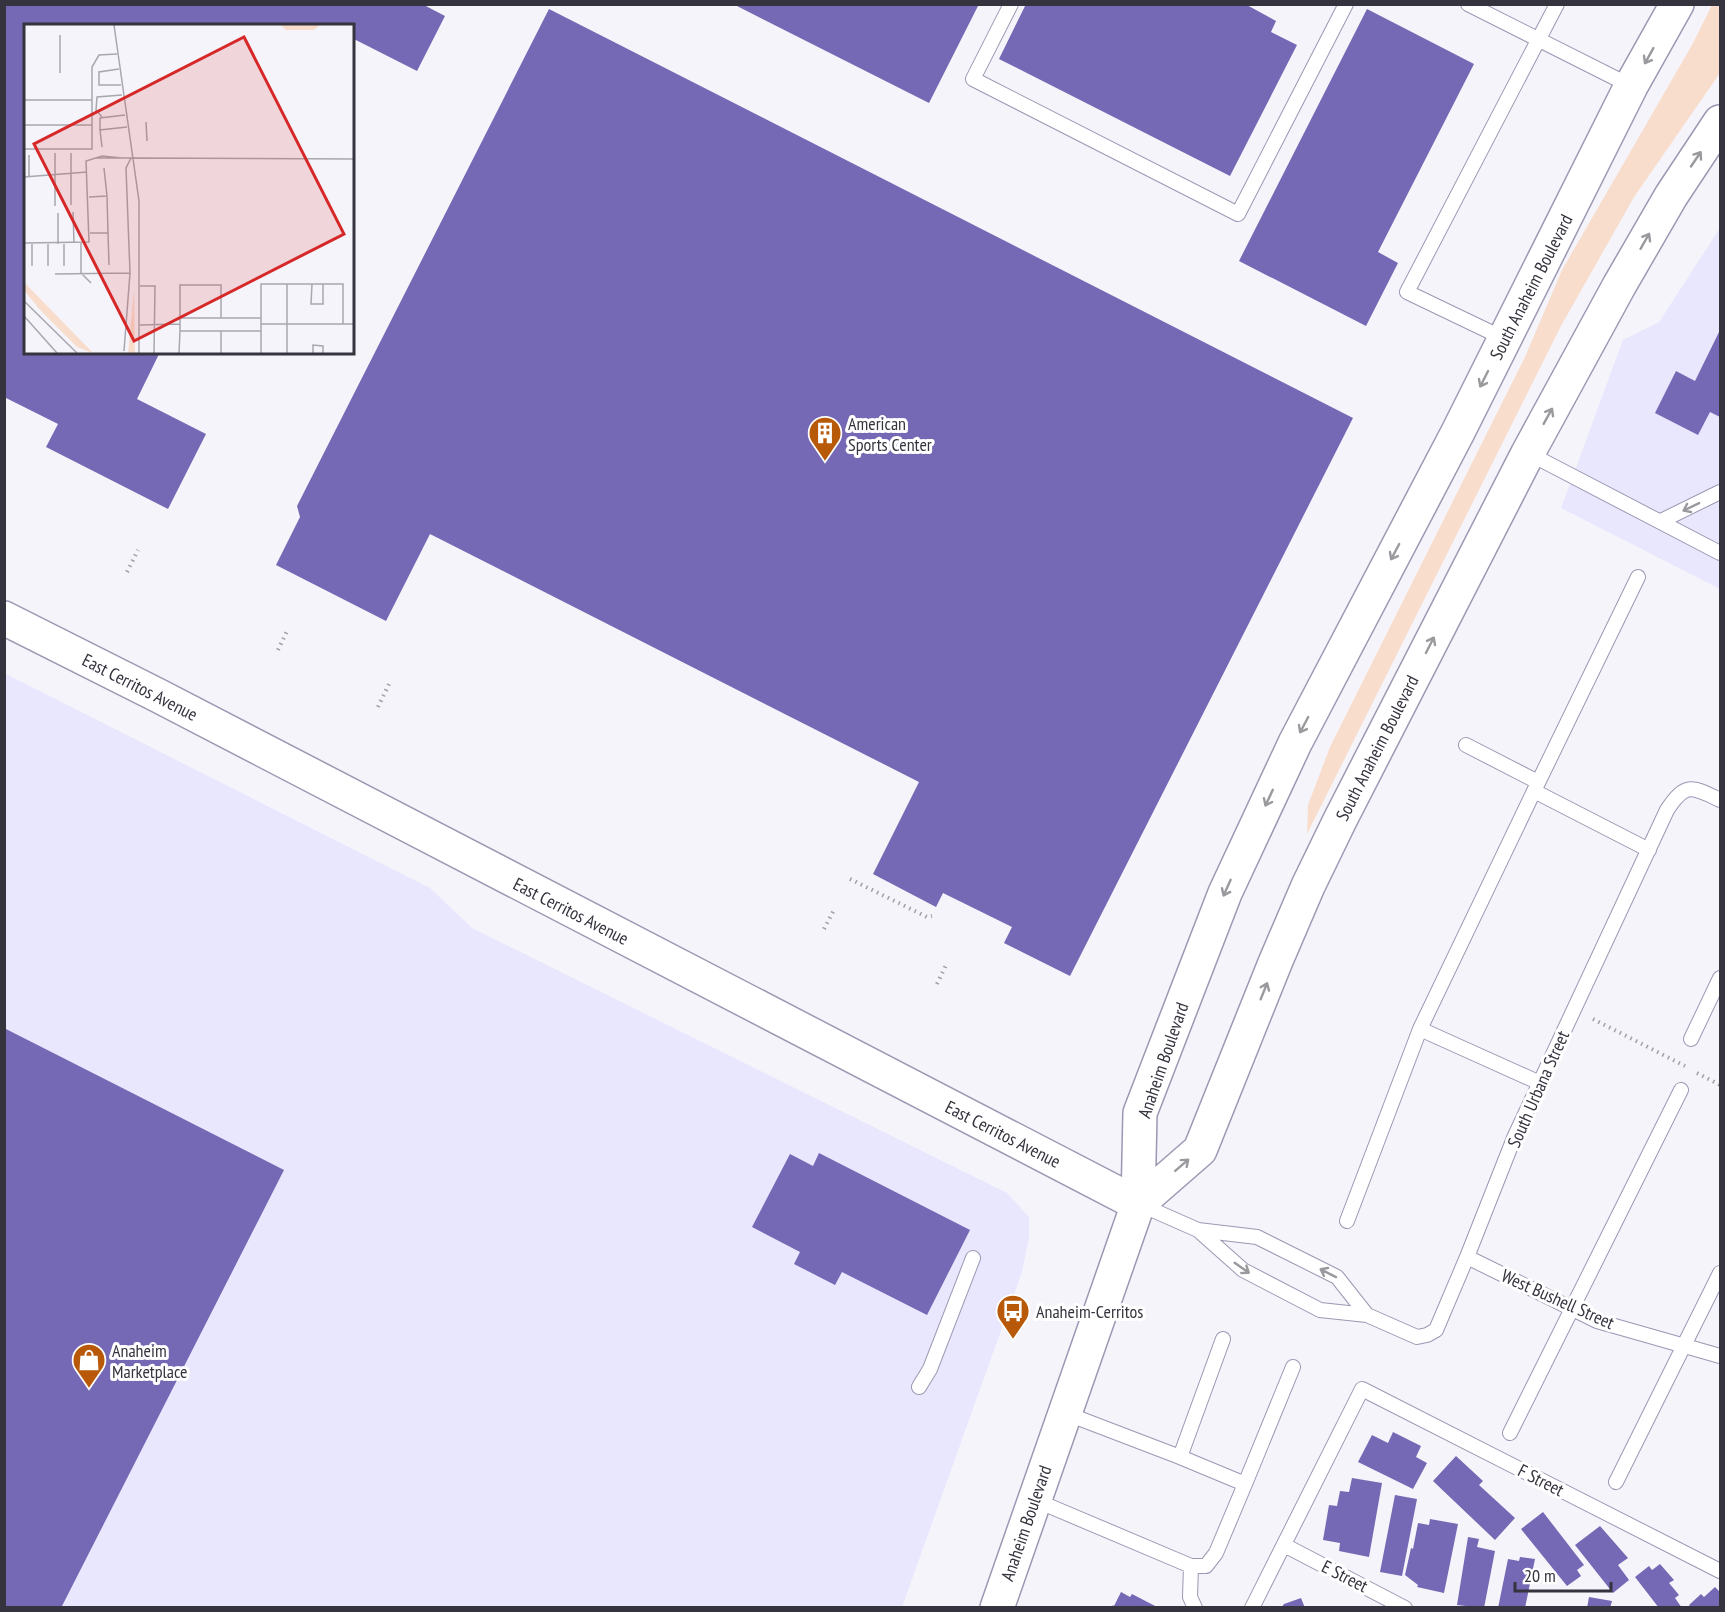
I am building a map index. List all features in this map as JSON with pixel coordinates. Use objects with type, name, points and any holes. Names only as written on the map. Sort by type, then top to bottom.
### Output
[{"type":"main road","name":"South Anaheim Boulevard","points":[[1286,762],[1505,339],[1631,86],[1677,4]]},
{"type":"main road","name":"South Anaheim Boulevard","points":[[1138,1204],[1200,1150],[1270,974],[1308,886],[1528,453],[1671,196],[1720,122]]},
{"type":"main road","name":"East Cerritos Avenue","points":[[4,618],[159,696],[1138,1204]]},
{"type":"main road","name":"Anaheim Boulevard","points":[[997,1608],[1138,1204],[1140,1113],[1225,893],[1286,762]]},
{"type":"lane","points":[[1011,4],[973,79],[1238,214],[1346,4]]},
{"type":"lane","points":[[1468,4],[1631,86]]},
{"type":"lane","points":[[1505,339],[1407,292],[1557,4]]},
{"type":"lane","points":[[1528,453],[1720,553]]},
{"type":"lane","points":[[1661,521],[1720,492]]},
{"type":"lane","points":[[1347,1221],[1420,1029],[1638,577]]},
{"type":"lane","points":[[1466,745],[1648,850]]},
{"type":"lane","name":"South Urbana Street","points":[[1198,1230],[1243,1270],[1320,1310],[1367,1315],[1417,1337],[1436,1330],[1514,1138],[1667,810],[1677,795],[1687,789],[1697,789],[1720,800]]},
{"type":"lane","points":[[1691,1039],[1720,978]]},
{"type":"lane","points":[[1420,1029],[1540,1083]]},
{"type":"lane","points":[[1510,1433],[1681,1090]]},
{"type":"lane","points":[[1138,1204],[1198,1230]]},
{"type":"lane","name":"South Urbana Street","points":[[1198,1230],[1257,1237],[1337,1277],[1367,1315]]},
{"type":"lane","name":"West Bushell Street","points":[[1467,1257],[1597,1321],[1720,1356]]},
{"type":"lane","points":[[919,1387],[930,1369],[973,1258]]},
{"type":"lane","points":[[1616,1482],[1720,1274]]},
{"type":"lane","points":[[1180,1457],[1223,1339]]},
{"type":"lane","points":[[1035,1500],[1191,1566],[1206,1566],[1216,1553],[1293,1367]]},
{"type":"lane","name":"F Street","points":[[1284,1545],[1362,1389],[1720,1571]]},
{"type":"lane","points":[[1065,1413],[1245,1484]]},
{"type":"lane","points":[[1252,1608],[1284,1545]]},
{"type":"lane","name":"E Street","points":[[1284,1545],[1405,1608]]},
{"type":"lane","points":[[1191,1566],[1190,1597],[1195,1608]]},
{"type":"path","points":[[127,572],[138,550]]},
{"type":"path","points":[[278,650],[288,629]]},
{"type":"path","points":[[378,706],[390,682]]},
{"type":"path","points":[[850,879],[927,917],[932,916]]},
{"type":"path","points":[[824,929],[835,908]]},
{"type":"path","points":[[937,984],[947,963]]},
{"type":"path","points":[[1593,1019],[1720,1085]]},
{"type":"shaded area","points":[[1712,5],[1720,5],[1720,73],[1634,197],[1561,326],[1307,834],[1308,805],[1330,747],[1525,357],[1562,270],[1692,45]]},
{"type":"shaded area","points":[[1720,228],[1720,589],[1561,508],[1623,340],[1659,322]]},
{"type":"shaded area","points":[[4,673],[430,888],[472,928],[1007,1193],[1029,1217],[1029,1237],[1022,1272],[902,1607],[5,1607]]},
{"type":"building","points":[[4,4],[422,4],[445,16],[417,71],[354,39],[354,24],[24,24],[24,354],[159,354],[137,399],[206,434],[168,509],[46,447],[58,424],[4,397]]},
{"type":"building","points":[[733,4],[979,4],[929,103]]},
{"type":"building","points":[[1026,4],[1245,4],[1276,21],[1271,32],[1297,45],[1230,176],[999,59]]},
{"type":"building","name":"American Sports Center","points":[[549,9],[1353,418],[1070,976],[1004,943],[1012,927],[943,893],[936,907],[873,874],[919,782],[430,534],[386,621],[276,565],[300,517],[297,506]]},
{"type":"building","points":[[1367,9],[1474,64],[1378,252],[1398,263],[1366,326],[1239,261]]},
{"type":"building","points":[[1720,330],[1720,417],[1710,412],[1698,435],[1655,413],[1676,371],[1695,381]]},
{"type":"building","name":"Anaheim Marketplace","points":[[4,1028],[284,1170],[61,1608],[4,1608]]},
{"type":"building","points":[[819,1153],[970,1230],[927,1315],[842,1272],[835,1285],[794,1264],[800,1252],[752,1227],[790,1154],[813,1166]]},
{"type":"building","points":[[1393,1432],[1421,1446],[1416,1457],[1427,1463],[1413,1489],[1358,1462],[1372,1435],[1388,1443]]},
{"type":"building","points":[[1456,1456],[1483,1481],[1479,1485],[1515,1518],[1495,1540],[1433,1481]]},
{"type":"building","points":[[1352,1478],[1382,1483],[1369,1557],[1339,1551],[1340,1543],[1323,1540],[1329,1505],[1337,1506],[1340,1491],[1349,1492]]},
{"type":"building","points":[[1395,1495],[1417,1499],[1402,1576],[1380,1572]]},
{"type":"building","points":[[1543,1512],[1584,1565],[1577,1570],[1581,1576],[1567,1586],[1521,1529]]},
{"type":"building","points":[[1430,1519],[1458,1524],[1444,1593],[1417,1587],[1418,1585],[1405,1575],[1418,1523],[1429,1525]]},
{"type":"building","points":[[1600,1526],[1628,1558],[1618,1565],[1629,1580],[1613,1593],[1575,1545]]},
{"type":"building","points":[[1468,1537],[1479,1539],[1477,1547],[1495,1551],[1484,1608],[1466,1608],[1466,1606],[1457,1605]]},
{"type":"building","points":[[1520,1557],[1535,1559],[1525,1608],[1498,1608],[1508,1559],[1519,1561]]},
{"type":"building","points":[[1660,1564],[1674,1580],[1669,1583],[1679,1595],[1675,1598],[1682,1608],[1659,1608],[1635,1577],[1649,1566],[1652,1570]]},
{"type":"building","points":[[1715,1587],[1720,1592],[1720,1608],[1691,1608],[1689,1605],[1701,1594],[1704,1597]]},
{"type":"building","points":[[1121,1592],[1130,1597],[1132,1594],[1159,1608],[1111,1608]]},
{"type":"building","points":[[1589,1597],[1612,1601],[1610,1608],[1587,1608]]},
{"type":"building","points":[[1301,1598],[1305,1608],[1281,1608],[1284,1604]]},
{"type":"place","name":"American Sports Center","points":[[825,462]]},
{"type":"place","name":"Anaheim-Cerritos","points":[[1013,1340]]},
{"type":"place","name":"Anaheim Marketplace","points":[[89,1389]]}]
